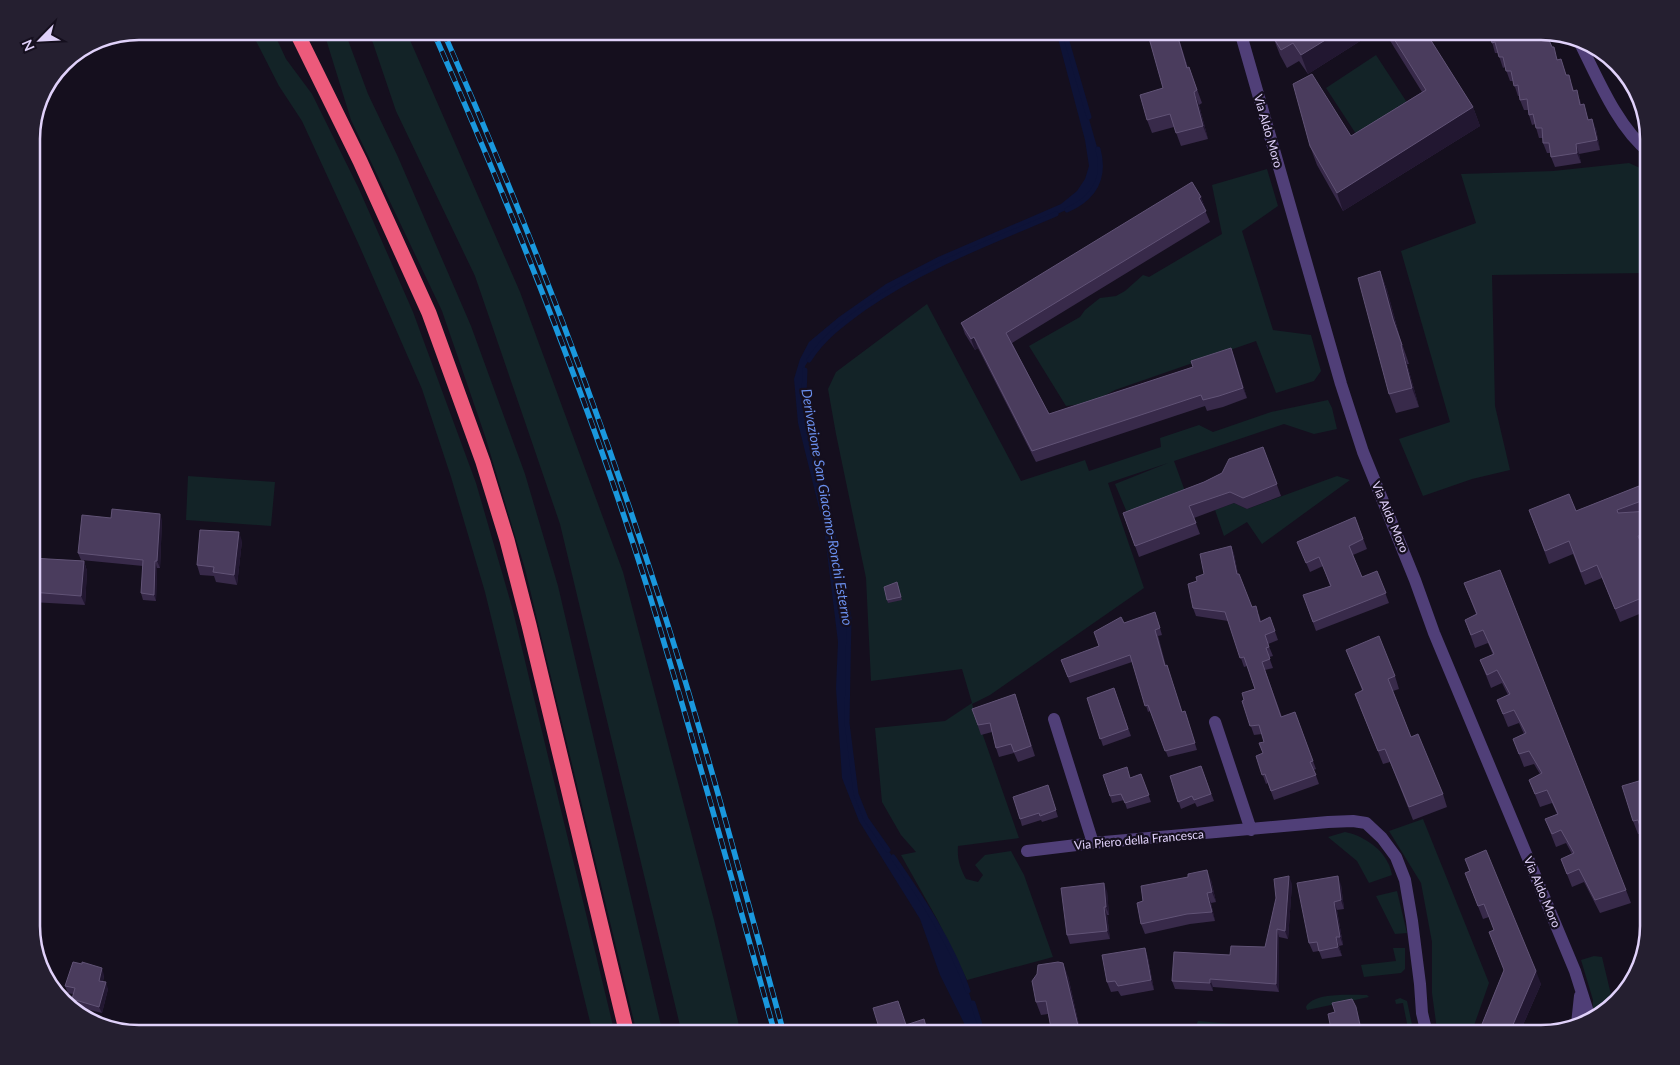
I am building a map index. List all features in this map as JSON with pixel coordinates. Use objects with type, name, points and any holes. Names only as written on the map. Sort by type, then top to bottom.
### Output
[{"type":"highway","points":[[300,40],[360,161],[428,312],[483,462],[507,540],[529,625],[625,1025]]},
{"type":"street","name":"Via Aldo Moro","points":[[1243,40],[1336,367],[1363,452],[1415,580],[1434,633],[1581,988],[1588,1014]]},
{"type":"street","points":[[1583,49],[1616,113],[1640,145]]},
{"type":"street","points":[[1054,719],[1093,843]]},
{"type":"street","points":[[1215,722],[1251,830]]},
{"type":"street","name":"Via Piero della Francesca","points":[[1027,851],[1093,843],[1328,822],[1353,821],[1366,823],[1382,838],[1396,856],[1405,880],[1425,1025]]},
{"type":"street","name":"Via Aldo Moro","points":[[1578,1018],[1581,988]]},
{"type":"shaded area","points":[[256,40],[277,40],[286,59],[312,94],[359,189],[413,312],[476,483],[512,607],[613,1025],[591,1025],[485,592],[451,477],[422,389],[302,121],[279,86]]},
{"type":"shaded area","points":[[326,40],[348,40],[368,94],[398,157],[471,326],[525,474],[558,586],[661,1025],[635,1025],[525,569],[485,436],[442,311],[351,120]]},
{"type":"shaded area","points":[[372,40],[410,40],[520,292],[623,572],[714,920],[739,1025],[680,1025],[560,524],[475,276],[396,111]]},
{"type":"shaded area","points":[[1376,55],[1410,107],[1360,140],[1326,88]]},
{"type":"shaded area","points":[[1617,75],[1627,89],[1633,101]]},
{"type":"shaded area","points":[[1629,163],[1640,168],[1640,273],[1492,275],[1495,406],[1510,470],[1472,479],[1423,496],[1399,439],[1450,422],[1401,251],[1476,223],[1461,174],[1553,171]]},
{"type":"shaded area","points":[[1267,169],[1278,206],[1242,231],[1273,330],[1311,335],[1321,371],[1314,381],[1276,393],[1256,341],[1115,390],[1090,403],[1066,406],[1029,346],[1080,317],[1085,310],[1100,298],[1116,296],[1125,291],[1143,275],[1149,277],[1222,234],[1212,185]]},
{"type":"shaded area","points":[[927,304],[1021,481],[1085,460],[1089,471],[1161,447],[1160,438],[1199,425],[1213,432],[1271,412],[1328,400],[1337,429],[1314,434],[1284,424],[1174,461],[1186,494],[1128,515],[1115,484],[1168,463],[1108,483],[1144,588],[990,695],[972,704],[1019,838],[958,846],[961,867],[966,879],[978,882],[983,875],[975,865],[985,855],[1011,851],[1024,875],[1053,957],[967,980],[937,919],[901,855],[916,852],[901,835],[882,802],[875,728],[945,721],[972,703],[962,669],[871,681],[866,578],[828,389],[836,372]]},
{"type":"shaded area","points":[[188,476],[275,482],[271,526],[186,520]]},
{"type":"shaded area","points":[[1337,476],[1350,480],[1262,544],[1247,522],[1224,536],[1215,510],[1234,503],[1247,509]]},
{"type":"shaded area","points":[[1423,819],[1489,983],[1474,1025],[1436,1025],[1432,993],[1432,942],[1421,883],[1389,831]]},
{"type":"shaded area","points":[[1345,832],[1364,839],[1376,847],[1385,857],[1392,875],[1369,883],[1357,861],[1328,837]]},
{"type":"shaded area","points":[[1397,891],[1407,933],[1395,934],[1376,896]]},
{"type":"shaded area","points":[[1393,948],[1405,948],[1405,969],[1401,973],[1364,977],[1361,965],[1396,961]]},
{"type":"shaded area","points":[[1594,956],[1602,957],[1611,996],[1593,1011],[1593,1000],[1581,960]]},
{"type":"shaded area","points":[[1367,995],[1369,997],[1307,1010],[1306,1007],[1310,1002],[1324,997]]},
{"type":"shaded area","points":[[1400,998],[1407,1001],[1412,1025],[1407,1025],[1403,1003],[1396,1004],[1395,1000]]},
{"type":"shaded area","points":[[1198,1021],[1244,1025],[1196,1025]]},
{"type":"water","points":[[1058,40],[1067,40],[1099,154],[1100,178],[1095,190],[1071,208],[920,273],[877,299],[835,329],[817,348],[805,366],[804,396],[849,618],[847,723],[856,794],[866,819],[907,877],[942,935],[967,987],[980,1025],[965,1025],[940,975],[920,919],[859,821],[842,778],[836,688],[838,642],[824,528],[798,423],[794,379],[800,359],[809,342],[839,317],[886,284],[938,257],[1061,204],[1077,191],[1085,179],[1089,166],[1085,140]]},
{"type":"building","points":[[1150,40],[1179,40],[1187,68],[1189,67],[1197,90],[1194,92],[1203,126],[1176,133],[1170,114],[1147,120],[1140,95],[1163,88]]},
{"type":"building","points":[[1275,40],[1325,40],[1301,55],[1293,43],[1281,50]]},
{"type":"building","points":[[1395,40],[1431,40],[1473,107],[1337,193],[1310,146],[1293,84],[1312,74],[1351,136],[1426,90]]},
{"type":"building","points":[[1491,40],[1549,41],[1552,47],[1554,47],[1557,60],[1561,59],[1566,75],[1569,75],[1573,91],[1577,90],[1580,105],[1584,104],[1588,120],[1592,119],[1597,140],[1576,144],[1577,153],[1551,157],[1549,143],[1543,143],[1542,128],[1536,128],[1533,114],[1529,115],[1527,99],[1520,100],[1518,85],[1514,86],[1511,71],[1506,71],[1503,57],[1499,57],[1495,42],[1492,43]]},
{"type":"building","points":[[1192,182],[1201,197],[1199,198],[1206,211],[1006,333],[1049,414],[1193,367],[1191,361],[1231,348],[1243,388],[1203,400],[1201,395],[1032,451],[974,337],[971,339],[961,323]]},
{"type":"building","points":[[1380,271],[1402,345],[1412,388],[1389,394],[1358,278]]},
{"type":"building","points":[[1263,447],[1277,484],[1243,498],[1230,492],[1189,506],[1196,523],[1135,546],[1123,513],[1204,482],[1222,473],[1229,459]]},
{"type":"building","points":[[1639,486],[1640,501],[1617,510],[1618,513],[1640,512],[1640,535],[1638,536],[1640,541],[1640,599],[1615,609],[1597,565],[1581,572],[1569,541],[1545,551],[1529,510],[1569,494],[1576,511]]},
{"type":"building","points":[[112,509],[160,514],[157,561],[155,561],[154,595],[141,593],[143,560],[78,553],[82,515],[111,518]]},
{"type":"building","points":[[1355,517],[1363,539],[1349,546],[1362,577],[1377,571],[1386,593],[1313,622],[1303,595],[1331,586],[1319,557],[1306,563],[1297,542]]},
{"type":"building","points":[[200,530],[239,532],[234,575],[213,572],[214,567],[197,565]]},
{"type":"building","points":[[1231,546],[1237,574],[1239,574],[1252,607],[1256,606],[1260,622],[1270,617],[1275,631],[1265,635],[1269,647],[1266,648],[1270,659],[1262,662],[1281,717],[1295,712],[1313,761],[1310,762],[1316,775],[1271,791],[1265,774],[1262,775],[1256,756],[1263,753],[1259,743],[1264,742],[1259,725],[1250,726],[1242,701],[1244,700],[1242,693],[1255,689],[1244,657],[1240,658],[1225,612],[1193,608],[1188,584],[1197,581],[1196,577],[1204,574],[1200,554]]},
{"type":"building","points":[[40,559],[84,561],[81,596],[40,593]]},
{"type":"building","points":[[1500,570],[1626,890],[1595,900],[1579,869],[1567,874],[1561,859],[1574,853],[1561,830],[1552,834],[1545,819],[1558,814],[1547,790],[1535,794],[1529,780],[1542,773],[1529,751],[1519,754],[1513,739],[1526,733],[1514,710],[1503,714],[1497,700],[1510,694],[1497,670],[1487,675],[1480,660],[1494,654],[1483,630],[1471,635],[1465,620],[1477,614],[1464,583]]},
{"type":"building","points":[[897,582],[901,597],[887,600],[884,587]]},
{"type":"building","points":[[1155,612],[1160,628],[1155,630],[1165,666],[1167,665],[1182,712],[1185,711],[1195,743],[1165,751],[1148,705],[1145,706],[1130,655],[1068,677],[1061,660],[1099,646],[1094,632],[1121,617],[1124,623]]},
{"type":"building","points":[[1379,636],[1395,676],[1388,679],[1411,737],[1418,734],[1443,794],[1409,807],[1385,749],[1378,751],[1355,694],[1363,690],[1346,650]]},
{"type":"building","points":[[1114,688],[1128,729],[1100,739],[1087,698]]},
{"type":"building","points":[[1015,694],[1031,746],[1014,752],[1011,744],[996,748],[990,723],[978,725],[972,709]]},
{"type":"building","points":[[1201,766],[1211,794],[1194,800],[1192,796],[1178,802],[1170,776]]},
{"type":"building","points":[[1127,767],[1130,778],[1141,774],[1149,795],[1125,803],[1121,794],[1110,796],[1103,775]]},
{"type":"building","points":[[1640,781],[1640,827],[1638,820],[1633,821],[1622,786]]},
{"type":"building","points":[[1048,785],[1056,810],[1040,816],[1039,813],[1020,819],[1013,797]]},
{"type":"building","points":[[1486,850],[1536,971],[1513,1025],[1482,1025],[1504,970],[1489,932],[1494,930],[1484,904],[1478,906],[1465,873],[1470,871],[1465,859]]},
{"type":"building","points":[[1207,870],[1212,892],[1207,893],[1212,912],[1187,914],[1141,924],[1137,903],[1143,901],[1141,886],[1188,877],[1188,874]]},
{"type":"building","points":[[1289,876],[1285,931],[1277,929],[1276,984],[1210,979],[1210,983],[1172,981],[1174,952],[1230,955],[1231,946],[1265,947],[1276,898],[1274,879]]},
{"type":"building","points":[[1338,876],[1341,900],[1334,902],[1340,937],[1336,937],[1338,947],[1319,951],[1317,942],[1309,943],[1297,883]]},
{"type":"building","points":[[1104,883],[1107,931],[1067,935],[1061,888]]},
{"type":"building","points":[[1145,948],[1151,980],[1118,986],[1115,981],[1107,982],[1102,955]]},
{"type":"building","points":[[73,962],[82,964],[82,962],[102,968],[99,981],[106,982],[99,1007],[72,999],[75,988],[65,986]]},
{"type":"building","points":[[1063,963],[1078,1025],[1050,1025],[1046,1001],[1036,1002],[1032,981],[1037,974],[1038,965]]},
{"type":"building","points":[[1352,999],[1360,1025],[1330,1025],[1328,1014],[1335,1012],[1332,1003]]},
{"type":"building","points":[[898,1001],[906,1025],[878,1025],[873,1008]]},
{"type":"building","points":[[924,1019],[926,1025],[906,1025]]},
{"type":"waterway","name":"Derivazione San Giacomo-Ronchi Esterno","points":[[1067,40],[1089,117]]},
{"type":"waterway","name":"Derivazione San Giacomo-Ronchi Esterno","points":[[1067,210],[1084,200],[1096,186],[1100,170],[1098,149]]},
{"type":"waterway","name":"Derivazione San Giacomo-Ronchi Esterno","points":[[809,360],[820,345],[834,332],[864,308],[887,293],[958,256],[1056,214]]},
{"type":"waterway","name":"Derivazione San Giacomo-Ronchi Esterno","points":[[805,370],[804,396],[849,618],[847,723],[856,794],[866,819],[888,850]]},
{"type":"waterway","name":"Derivazione San Giacomo-Ronchi Esterno","points":[[893,857],[945,938],[968,991]]},
{"type":"waterway","name":"Derivazione San Giacomo-Ronchi Esterno","points":[[973,1003],[980,1025]]},
{"type":"railway","points":[[437,40],[549,309],[626,521],[714,813],[773,1025]]},
{"type":"railway","points":[[447,40],[473,99],[557,306],[633,517],[674,643],[723,810],[782,1025]]}]
